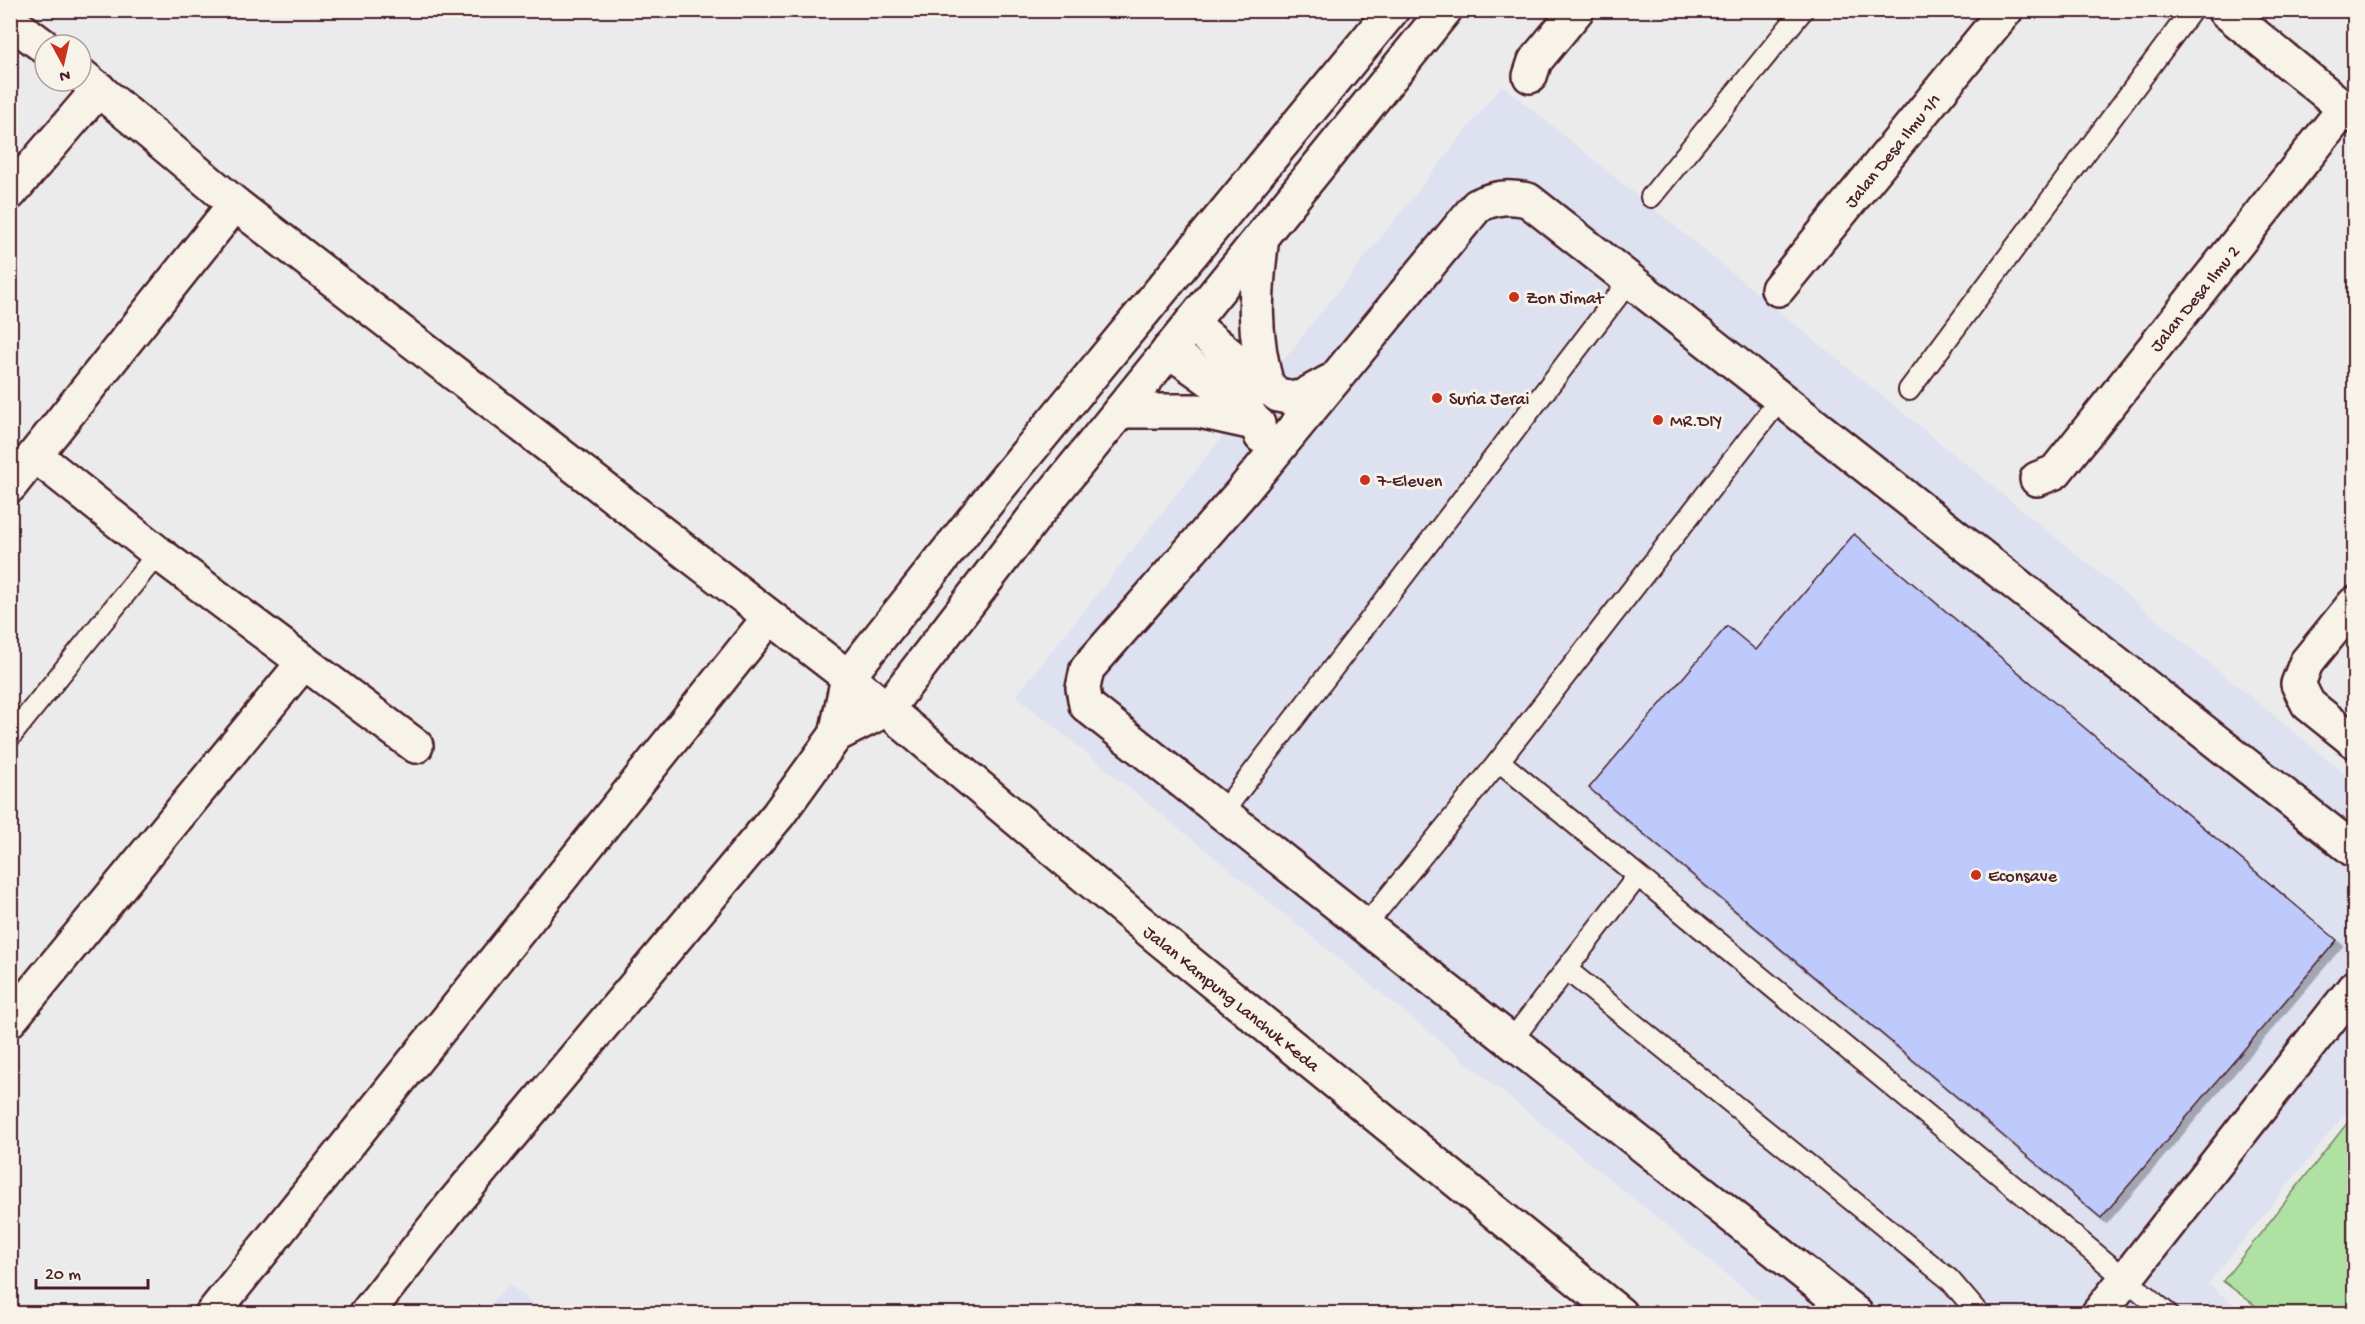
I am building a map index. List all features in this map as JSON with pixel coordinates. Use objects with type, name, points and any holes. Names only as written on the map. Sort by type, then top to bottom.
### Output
[{"type":"main road","points":[[366,1314],[452,1205],[778,815],[836,735],[848,677],[1184,261],[1392,10]]},
{"type":"main road","points":[[836,735],[887,709],[1120,411],[1177,334],[1262,237],[1445,10]]},
{"type":"main road","points":[[1530,76],[1535,61],[1577,10]]},
{"type":"main road","name":"Jalan Desa Ilmu 1/1","points":[[1778,289],[2006,10]]},
{"type":"main road","points":[[2224,10],[2350,112]]},
{"type":"main road","points":[[10,21],[33,38]]},
{"type":"main road","name":"Jalan Kampung Lanchuk Keda","points":[[93,85],[235,204],[848,677],[1160,939],[1620,1314]]},
{"type":"main road","points":[[10,193],[82,93]]},
{"type":"main road","name":"Jalan Desa Ilmu 2","points":[[2037,479],[2055,472],[2350,112]]},
{"type":"main road","points":[[1856,1314],[1086,705],[1083,688],[1087,669],[1262,468],[1477,206],[1512,196],[1528,200],[2355,850]]},
{"type":"main road","points":[[10,486],[235,204]]},
{"type":"main road","points":[[1262,237],[1255,316],[1258,354],[1268,389]]},
{"type":"main road","points":[[1184,261],[1177,334],[1258,424],[1262,446],[1262,468]]},
{"type":"main road","points":[[1119,341],[1177,334],[1268,389],[1290,399],[1298,399],[1334,379]]},
{"type":"main road","points":[[1120,411],[1199,411],[1258,424]]},
{"type":"main road","points":[[36,456],[158,553],[416,746]]},
{"type":"main road","points":[[2355,604],[2306,663],[2300,672],[2298,684],[2308,704],[2355,741]]},
{"type":"main road","points":[[212,1314],[769,618]]},
{"type":"main road","points":[[10,1020],[304,662]]},
{"type":"main road","points":[[2098,1314],[2355,988]]},
{"type":"lane","points":[[1651,196],[1803,10]]},
{"type":"lane","points":[[1909,390],[2192,10]]},
{"type":"lane","points":[[1222,813],[1630,280]]},
{"type":"lane","points":[[1365,926],[1499,761],[1781,398]]},
{"type":"lane","points":[[10,737],[158,553]]},
{"type":"lane","points":[[1499,761],[2168,1314]]},
{"type":"lane","points":[[1511,1041],[1637,877]]},
{"type":"lane","points":[[1566,969],[1949,1279],[1979,1314]]},
{"type":"shaded area","points":[[1502,85],[2354,781],[2354,1103],[2208,1284],[2245,1313],[1774,1313],[1016,696]]},
{"type":"shaded area","points":[[508,1284],[547,1313],[482,1313]]},
{"type":"green space","points":[[2348,1122],[2354,1127],[2354,1313],[2265,1313],[2223,1281]]},
{"type":"building","name":"Econsave","points":[[1854,534],[2337,940],[2101,1218],[1589,788],[1727,626],[1756,650]]},
{"type":"place","name":"Zon Jimat","points":[[1514,297]]},
{"type":"place","name":"Suria Jerai","points":[[1437,398]]},
{"type":"place","name":"MR.DIY","points":[[1658,420]]},
{"type":"place","name":"7-Eleven","points":[[1365,480]]},
{"type":"place","name":"Econsave","points":[[1976,875]]}]
